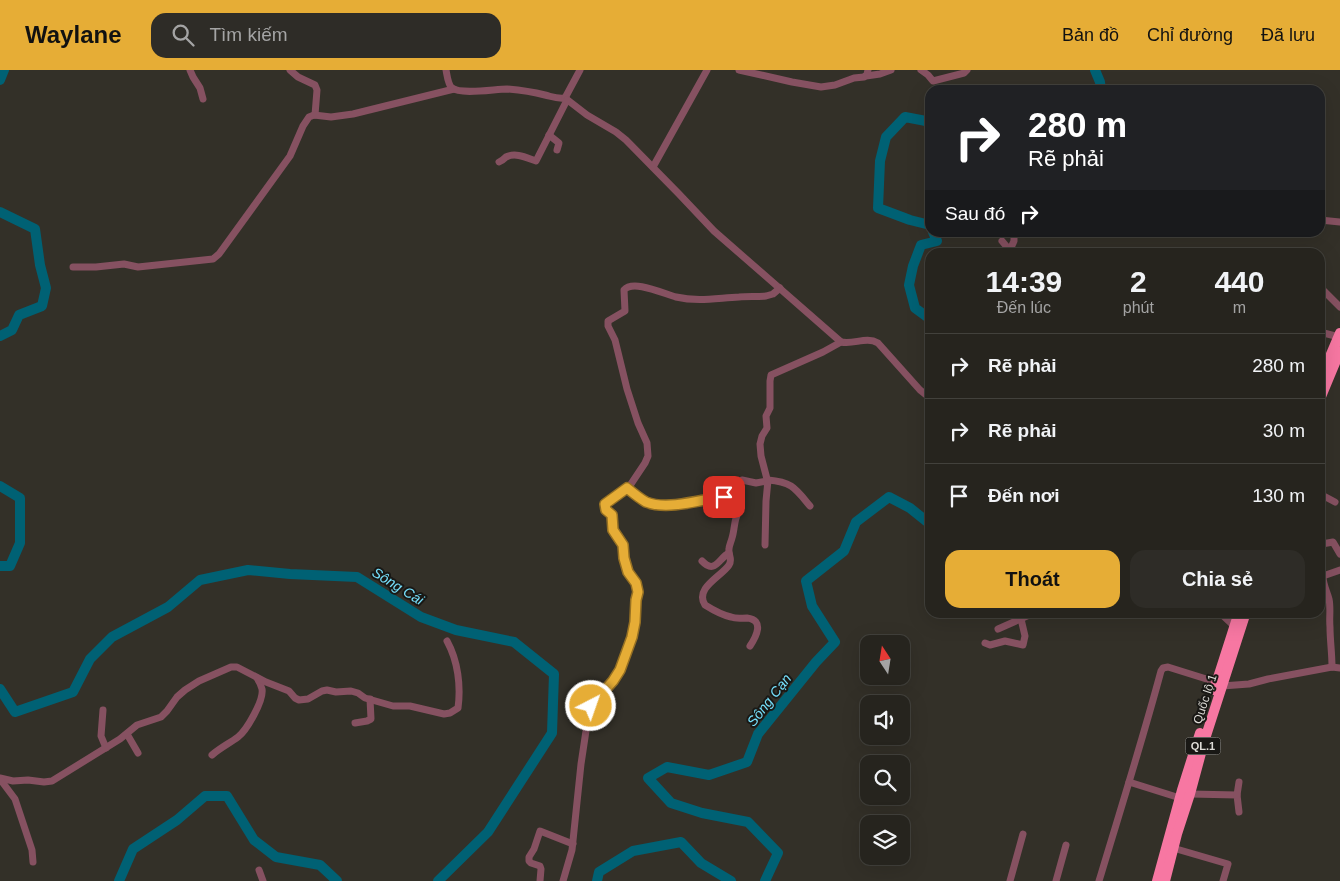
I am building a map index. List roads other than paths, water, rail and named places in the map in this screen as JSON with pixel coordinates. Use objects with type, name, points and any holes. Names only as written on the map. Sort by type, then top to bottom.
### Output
[{"type":"highway","points":[[1325,368],[1339,335]]},
{"type":"highway","points":[[1325,387],[1340,351]]},
{"type":"highway","name":"Quốc lộ 1","points":[[1157,881],[1204,742],[1237,618]]},
{"type":"highway","name":"Quốc lộ 1","points":[[1219,684],[1244,618]]},
{"type":"highway","name":"Quốc lộ 1","points":[[1164,881],[1185,796]]},
{"type":"street","points":[[190,70],[192,77],[200,88],[203,99]]},
{"type":"street","points":[[290,70],[298,77],[316,86],[315,115]]},
{"type":"street","points":[[446,70],[450,86],[454,89]]},
{"type":"street","points":[[499,162],[508,156],[517,155],[536,161],[580,70]]},
{"type":"street","points":[[653,168],[708,70]]},
{"type":"street","points":[[739,70],[821,87],[836,85],[867,73],[880,74],[890,70]]},
{"type":"street","points":[[921,70],[933,81],[965,73],[967,70]]},
{"type":"street","points":[[73,267],[124,264],[138,267],[216,258],[290,156],[307,119],[311,116],[331,117],[353,114],[454,89],[465,91],[519,90],[556,99],[566,99],[587,115],[616,132],[714,231],[841,342]]},
{"type":"street","points":[[549,135],[559,143],[557,150]]},
{"type":"street","points":[[1325,220],[1340,222]]},
{"type":"street","points":[[1002,240],[1007,248]]},
{"type":"street","points":[[564,881],[573,844],[581,764],[589,711],[592,704],[613,681],[620,670],[632,637],[638,592],[638,588],[628,572],[623,545],[613,530],[612,515],[606,510],[605,505],[627,488],[645,464],[648,456],[647,443],[627,389],[615,340],[608,324],[609,319],[625,311],[624,290],[631,286],[649,288],[676,297],[694,300],[766,296],[773,294],[780,288]]},
{"type":"street","points":[[1325,292],[1340,307]]},
{"type":"street","points":[[1325,333],[1339,335]]},
{"type":"street","points":[[765,545],[768,480],[761,456],[760,444],[767,428],[766,416],[770,408],[771,376],[841,342],[853,343],[872,340],[878,343],[925,394]]},
{"type":"street","points":[[750,646],[756,638],[758,631],[754,620],[750,618],[736,619],[729,617],[705,605],[703,602],[703,594],[709,584],[714,577],[730,564],[729,549],[740,509],[740,482],[742,480],[762,482],[768,480],[788,484],[798,491],[810,506]]},
{"type":"street","points":[[627,488],[648,502],[658,504],[675,505],[709,500],[719,496],[740,499]]},
{"type":"street","points":[[1325,497],[1335,502]]},
{"type":"street","points":[[1325,543],[1333,542],[1340,554]]},
{"type":"street","points":[[702,561],[706,566],[712,566],[729,553]]},
{"type":"street","points":[[1325,575],[1340,570]]},
{"type":"street","points":[[1325,589],[1329,597],[1332,667]]},
{"type":"street","points":[[1225,618],[1234,626]]},
{"type":"street","points":[[985,643],[990,645],[1005,641],[1023,645],[1026,636],[1021,619],[998,629]]},
{"type":"street","points":[[33,862],[32,850],[15,800],[0,778],[13,781],[49,782],[106,748],[127,734],[136,725],[161,716],[185,690],[231,667],[237,667],[257,678],[289,691],[299,700],[308,699],[327,690],[336,692],[354,691],[370,699],[393,706],[410,706],[440,714],[450,714],[458,709],[459,706],[459,685],[452,649],[447,641]]},
{"type":"street","points":[[1099,881],[1163,668],[1168,667],[1219,684],[1249,684],[1332,667],[1340,668]]},
{"type":"street","points":[[212,755],[246,729],[262,695],[262,689],[257,678]]},
{"type":"street","points":[[355,723],[367,722],[370,719],[370,699]]},
{"type":"street","points":[[102,710],[101,736],[106,748]]},
{"type":"street","points":[[127,734],[138,753]]},
{"type":"street","points":[[1129,782],[1185,796],[1237,795]]},
{"type":"street","points":[[1239,782],[1237,795],[1239,812]]},
{"type":"street","points":[[540,881],[540,866],[530,863],[529,857],[540,831],[573,844]]},
{"type":"street","points":[[1010,881],[1024,834]]},
{"type":"street","points":[[1056,881],[1066,845]]},
{"type":"street","points":[[1173,848],[1228,864],[1223,881]]},
{"type":"street","points":[[259,870],[263,881]]},
{"type":"waterway","name":"Sông Cái","points":[[0,80],[4,70]]},
{"type":"waterway","name":"Sông Cạn","points":[[1095,70],[1100,85]]},
{"type":"waterway","name":"Sông Cạn","points":[[925,121],[905,117],[886,137],[880,161],[878,208],[925,224]]},
{"type":"waterway","name":"Sông Cái","points":[[0,212],[35,229],[40,265],[46,288],[42,306],[19,315],[12,330],[0,336]]},
{"type":"waterway","name":"Sông Cạn","points":[[925,315],[915,308],[909,285],[913,266],[921,245],[937,241],[935,237]]},
{"type":"waterway","name":"Sông Cái","points":[[0,486],[20,498],[20,543],[10,566],[0,566]]},
{"type":"waterway","name":"Sông Cạn","points":[[765,881],[778,853],[748,822],[702,813],[671,803],[648,778],[667,767],[709,775],[747,762],[758,734],[816,662],[835,642],[812,606],[806,581],[844,551],[856,522],[889,497],[910,508],[925,520]]},
{"type":"waterway","name":"Sông Cái","points":[[0,689],[15,712],[73,692],[90,659],[112,637],[168,607],[200,580],[248,570],[357,577],[421,617],[456,630],[514,642],[554,674],[552,733],[488,832],[438,881]]},
{"type":"waterway","name":"Sông Cái","points":[[119,881],[133,849],[177,820],[205,796],[227,796],[254,840],[276,857],[320,865],[337,881]]},
{"type":"waterway","name":"Sông Cạn","points":[[597,881],[599,872],[633,851],[681,842],[701,863],[731,881]]}]
